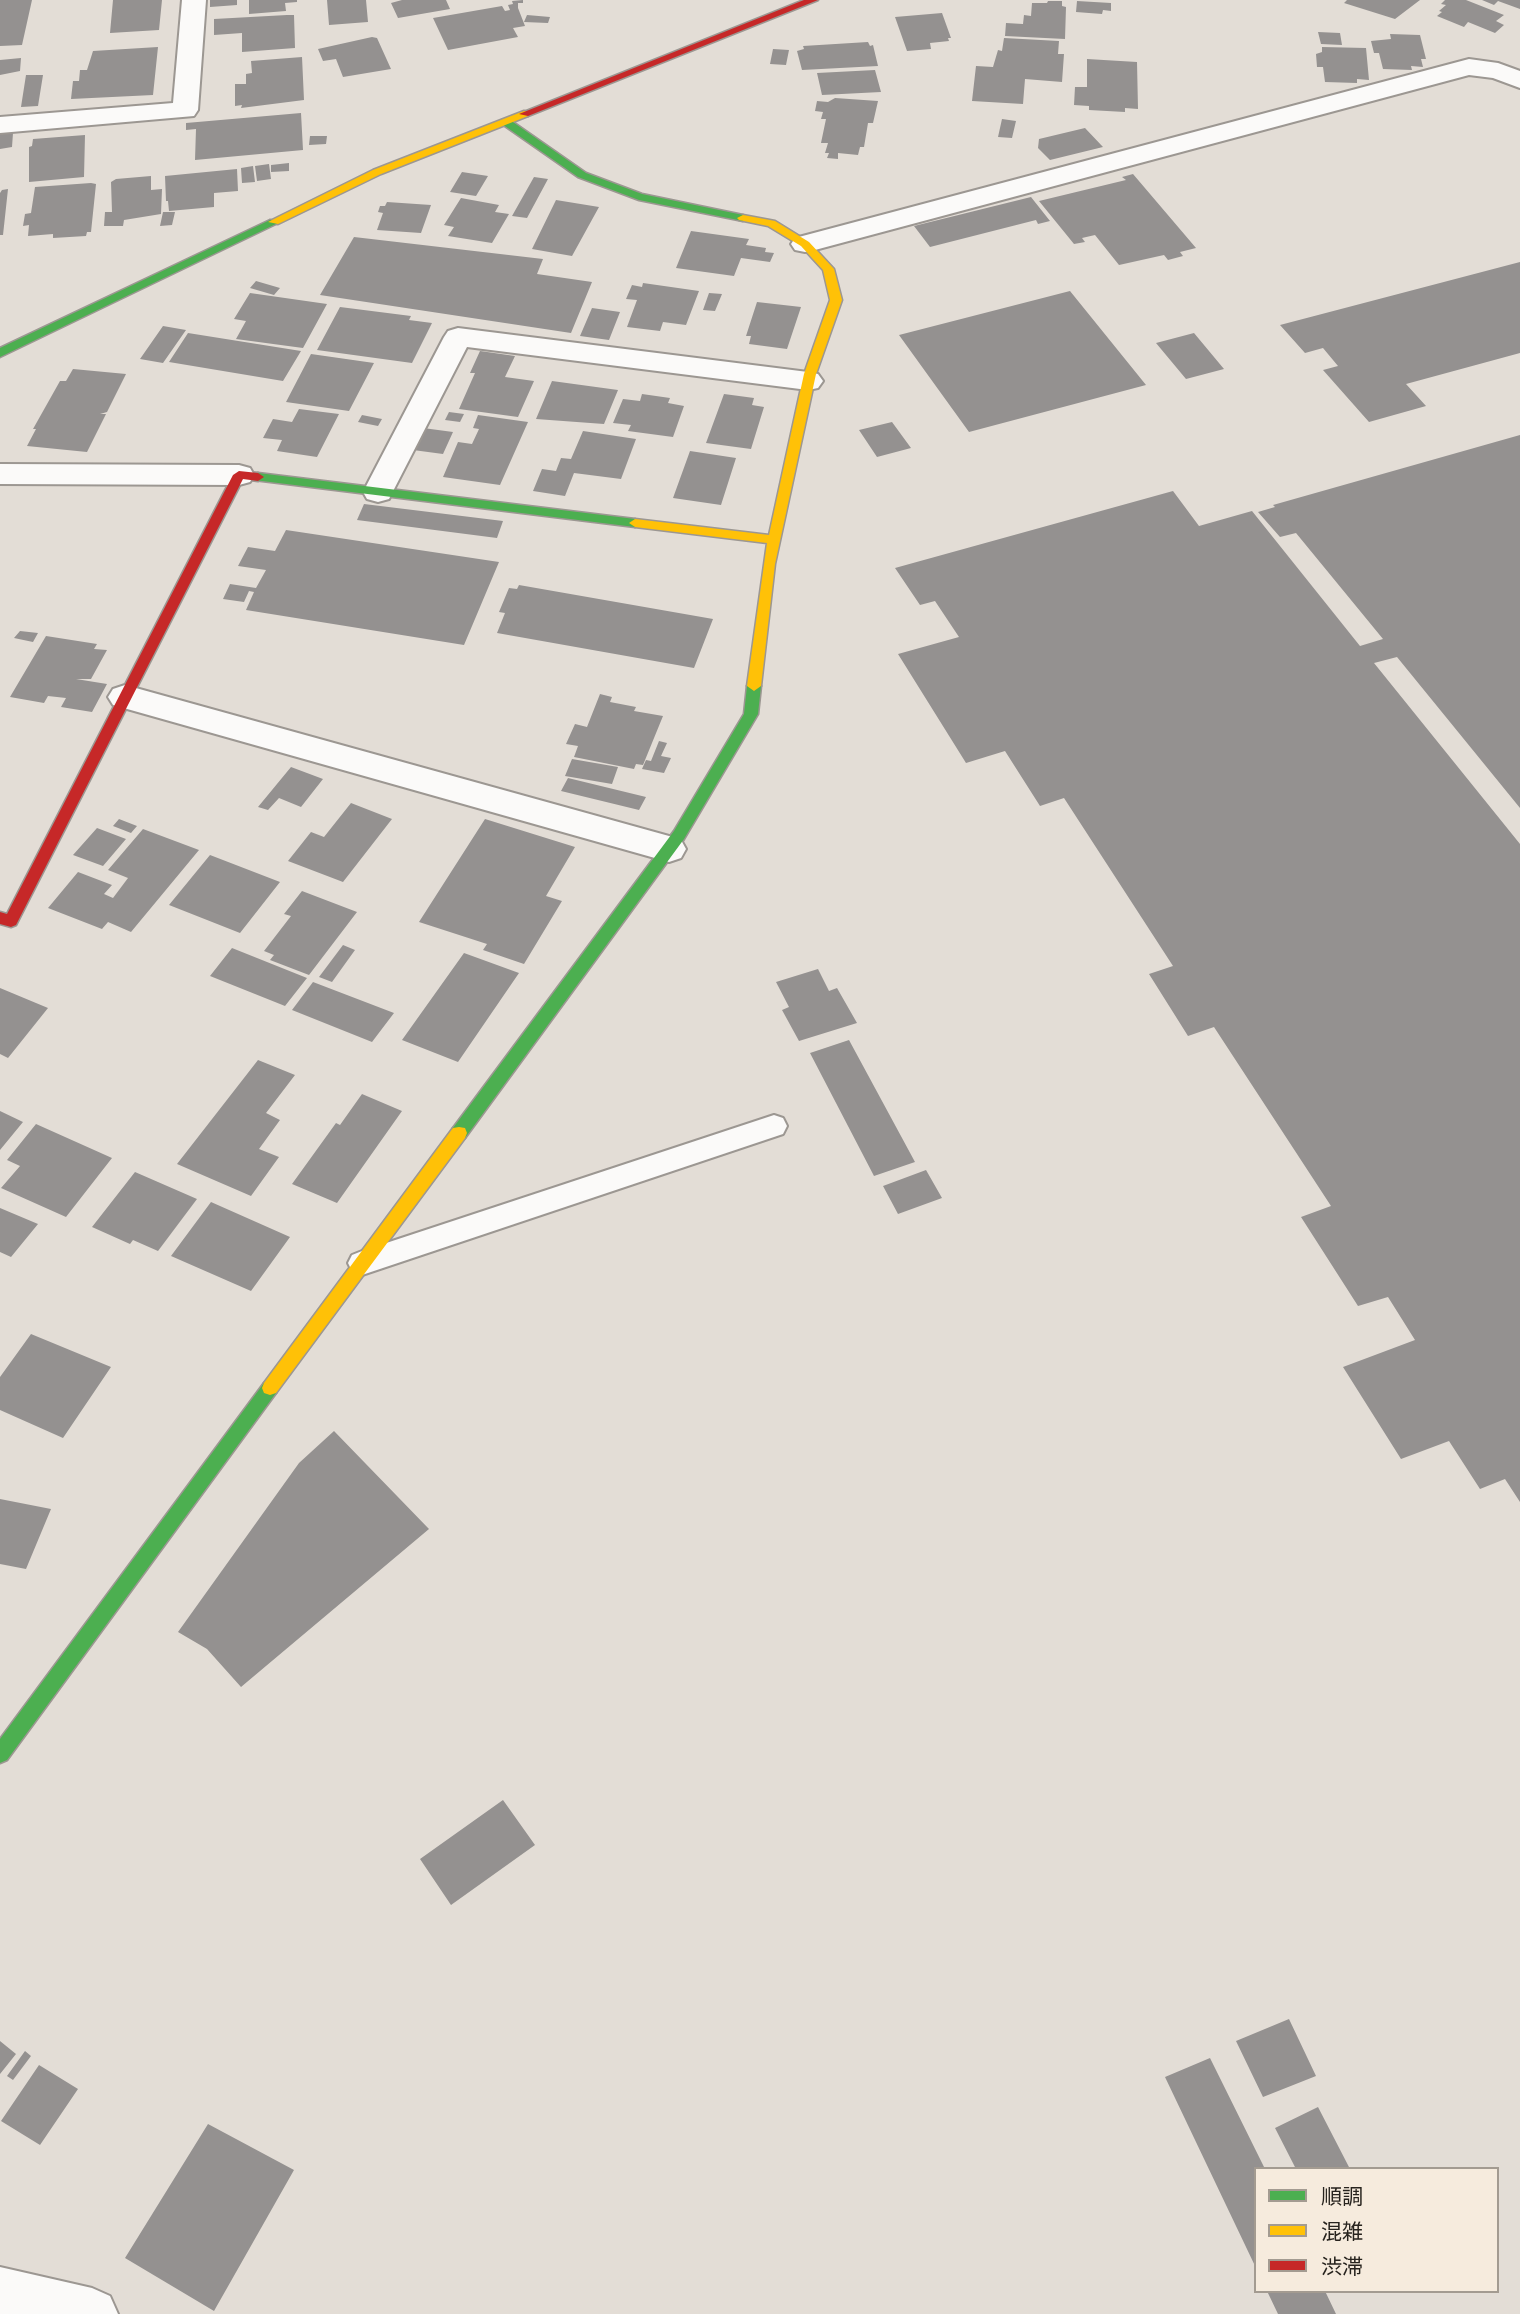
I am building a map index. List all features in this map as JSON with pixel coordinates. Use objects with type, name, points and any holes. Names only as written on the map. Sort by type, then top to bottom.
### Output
[{"type":"street","points":[[0,125],[184,110],[194,0]]},
{"type":"street","points":[[0,353],[377,172],[813,0]]},
{"type":"street","points":[[805,244],[1469,66],[1498,71],[1520,80]]},
{"type":"street","points":[[0,1754],[668,849],[751,714],[769,564],[808,381],[836,300],[828,268],[805,244],[771,223],[639,197],[582,175],[506,122]]},
{"type":"street","points":[[378,492],[458,337],[808,381]]},
{"type":"street","points":[[0,474],[239,475],[775,540]]},
{"type":"street","points":[[0,918],[11,921],[239,475]]},
{"type":"street","points":[[125,697],[668,849]]},
{"type":"street","points":[[0,2293],[92,2314]]},
{"type":"lane","points":[[362,1263],[774,1126]]},
{"type":"building","points":[[0,0],[32,0],[22,45],[0,46]]},
{"type":"building","points":[[113,0],[162,0],[159,30],[110,33]]},
{"type":"building","points":[[210,0],[237,0],[237,5],[210,7]]},
{"type":"building","points":[[249,0],[297,2],[285,3],[286,11],[249,14]]},
{"type":"building","points":[[327,0],[366,0],[368,22],[329,25]]},
{"type":"building","points":[[402,0],[446,0],[450,9],[398,18],[391,3]]},
{"type":"building","points":[[523,0],[523,3],[518,3],[518,8],[525,26],[513,28],[518,37],[448,50],[433,18],[502,6],[505,11],[510,10],[508,5],[513,4],[512,1]]},
{"type":"building","points":[[1347,0],[1420,0],[1395,19],[1344,3]]},
{"type":"building","points":[[1445,0],[1466,0],[1504,15],[1496,21],[1504,25],[1495,33],[1468,22],[1464,27],[1437,16],[1446,5],[1441,4]]},
{"type":"building","points":[[1482,0],[1520,0],[1520,9],[1498,1],[1494,5]]},
{"type":"building","points":[[1062,1],[1062,6],[1066,7],[1065,39],[1005,36],[1006,23],[1023,24],[1024,15],[1031,16],[1032,3]]},
{"type":"building","points":[[1077,1],[1111,3],[1111,11],[1103,10],[1102,14],[1076,12]]},
{"type":"building","points":[[942,13],[951,38],[948,38],[949,41],[930,43],[931,49],[907,51],[895,17]]},
{"type":"building","points":[[294,15],[295,48],[242,52],[242,33],[214,35],[214,19]]},
{"type":"building","points":[[527,15],[550,17],[548,23],[524,22]]},
{"type":"building","points":[[1318,32],[1340,33],[1342,45],[1321,44]]},
{"type":"building","points":[[1390,34],[1420,35],[1426,59],[1421,59],[1423,67],[1411,66],[1412,70],[1383,69],[1379,53],[1374,53],[1371,41],[1391,39]]},
{"type":"building","points":[[377,38],[391,69],[343,77],[336,59],[323,61],[318,49]]},
{"type":"building","points":[[1004,38],[1059,41],[1058,54],[1064,54],[1062,82],[1025,79],[1023,104],[972,101],[976,66],[993,67],[998,50],[1002,51]]},
{"type":"building","points":[[868,42],[870,46],[873,45],[878,66],[802,70],[797,51],[804,49],[803,46]]},
{"type":"building","points":[[158,47],[153,95],[71,99],[73,81],[79,81],[80,70],[87,70],[93,51]]},
{"type":"building","points":[[1322,47],[1366,48],[1369,80],[1357,79],[1357,83],[1325,82],[1323,67],[1317,67],[1316,54],[1322,52]]},
{"type":"building","points":[[773,49],[789,50],[786,65],[770,64]]},
{"type":"building","points":[[302,57],[304,100],[241,108],[242,105],[235,106],[235,84],[246,84],[246,74],[252,73],[251,61]]},
{"type":"building","points":[[21,58],[20,71],[0,75],[0,60]]},
{"type":"building","points":[[1087,59],[1137,62],[1138,109],[1125,108],[1125,112],[1089,110],[1089,106],[1074,105],[1075,87],[1087,87]]},
{"type":"building","points":[[875,70],[881,92],[822,95],[817,73]]},
{"type":"building","points":[[26,75],[43,75],[38,106],[21,107]]},
{"type":"building","points":[[835,98],[878,101],[873,123],[868,123],[864,147],[860,147],[858,155],[838,153],[838,159],[827,158],[829,153],[825,153],[828,143],[821,143],[826,119],[821,119],[823,112],[815,111],[817,101],[828,102]]},
{"type":"building","points":[[301,113],[303,150],[195,160],[196,129],[186,130],[186,123]]},
{"type":"building","points":[[1002,119],[1016,121],[1012,138],[998,137]]},
{"type":"building","points":[[1085,128],[1103,147],[1050,160],[1038,148],[1039,139]]},
{"type":"building","points":[[13,133],[12,147],[0,149],[0,134]]},
{"type":"building","points":[[85,135],[84,177],[29,182],[29,147],[32,146],[33,139]]},
{"type":"building","points":[[310,136],[327,136],[326,144],[309,145]]},
{"type":"building","points":[[289,163],[289,171],[271,172],[271,165]]},
{"type":"building","points":[[269,164],[271,179],[257,181],[255,166]]},
{"type":"building","points":[[253,166],[255,182],[242,183],[241,168]]},
{"type":"building","points":[[237,169],[238,191],[214,193],[214,207],[169,211],[165,176]]},
{"type":"building","points":[[462,172],[488,176],[476,196],[450,192]]},
{"type":"building","points":[[1133,174],[1196,248],[1180,252],[1183,256],[1168,260],[1164,255],[1119,265],[1095,235],[1082,238],[1085,242],[1074,244],[1039,201],[1126,180],[1122,177]]},
{"type":"building","points":[[151,176],[151,190],[162,189],[161,214],[124,220],[123,226],[104,226],[105,212],[112,212],[111,182],[116,179]]},
{"type":"building","points":[[534,177],[548,179],[527,218],[512,216]]},
{"type":"building","points":[[96,184],[91,232],[87,232],[86,236],[28,236],[29,225],[23,226],[25,214],[31,213],[35,187]]},
{"type":"building","points":[[8,189],[3,235],[0,235],[0,193]]},
{"type":"building","points":[[1031,197],[1050,221],[1038,224],[1036,220],[930,247],[914,226]]},
{"type":"building","points":[[461,198],[499,205],[495,212],[509,214],[492,243],[448,236],[454,227],[444,225]]},
{"type":"building","points":[[556,200],[599,207],[572,256],[532,249]]},
{"type":"building","points":[[387,202],[431,205],[421,233],[377,230],[383,213],[378,212],[380,206],[385,206]]},
{"type":"building","points":[[163,212],[175,212],[172,225],[160,226]]},
{"type":"building","points":[[691,231],[749,239],[746,245],[766,248],[765,252],[774,253],[770,262],[741,258],[734,276],[676,268]]},
{"type":"building","points":[[354,237],[543,259],[537,274],[592,282],[571,333],[320,295]]},
{"type":"building","points":[[1520,262],[1520,353],[1406,384],[1426,406],[1369,422],[1323,370],[1338,366],[1323,348],[1305,353],[1280,325]]},
{"type":"building","points":[[256,281],[280,288],[274,295],[250,288]]},
{"type":"building","points":[[643,283],[699,291],[686,325],[663,322],[660,331],[627,327],[637,300],[626,299],[632,285],[642,287]]},
{"type":"building","points":[[1070,291],[1146,385],[969,432],[899,335]]},
{"type":"building","points":[[250,293],[327,304],[303,348],[236,339],[246,321],[234,319]]},
{"type":"building","points":[[709,293],[722,294],[715,311],[703,310]]},
{"type":"building","points":[[757,302],[801,307],[787,349],[749,344],[751,336],[746,336]]},
{"type":"building","points":[[340,307],[411,316],[409,320],[432,323],[412,363],[317,350]]},
{"type":"building","points":[[592,308],[620,312],[609,340],[580,336]]},
{"type":"building","points":[[163,326],[186,330],[163,363],[140,359]]},
{"type":"building","points":[[188,333],[301,351],[283,381],[169,362]]},
{"type":"building","points":[[1194,333],[1224,369],[1186,379],[1156,343]]},
{"type":"building","points":[[480,351],[515,356],[505,377],[534,381],[518,417],[459,409],[475,373],[470,373]]},
{"type":"building","points":[[311,354],[374,363],[349,411],[286,402]]},
{"type":"building","points":[[73,369],[126,374],[107,412],[100,414],[106,414],[87,452],[27,446],[36,429],[33,429],[60,381],[66,381]]},
{"type":"building","points":[[552,381],[618,390],[604,424],[536,419]]},
{"type":"building","points":[[642,394],[670,398],[668,403],[684,406],[673,437],[628,431],[631,425],[613,423],[623,399],[640,401]]},
{"type":"building","points":[[724,394],[754,398],[752,405],[764,407],[751,449],[706,443]]},
{"type":"building","points":[[299,409],[339,414],[317,457],[277,451],[282,440],[263,438],[273,419],[292,422]]},
{"type":"building","points":[[449,412],[464,414],[460,422],[445,420]]},
{"type":"building","points":[[362,415],[382,419],[378,426],[358,422]]},
{"type":"building","points":[[478,415],[528,422],[500,485],[443,477],[458,442],[472,444],[479,429],[473,428]]},
{"type":"building","points":[[892,422],[911,448],[877,457],[859,430]]},
{"type":"building","points":[[423,428],[453,432],[443,454],[413,450]]},
{"type":"building","points":[[583,431],[636,439],[621,479],[574,473],[565,496],[533,491],[542,469],[556,471],[561,458],[571,459]]},
{"type":"building","points":[[1520,435],[1520,808],[1397,657],[1374,663],[1520,844],[1520,1502],[1505,1479],[1480,1489],[1449,1441],[1401,1459],[1343,1367],[1415,1340],[1388,1297],[1358,1306],[1301,1217],[1331,1206],[1214,1027],[1188,1036],[1149,974],[1173,966],[1064,798],[1040,806],[1005,751],[966,763],[898,654],[959,637],[935,601],[920,605],[895,568],[1173,491],[1199,526],[1252,511],[1360,646],[1383,639],[1296,533],[1280,537],[1258,512],[1275,507],[1273,505]]},
{"type":"building","points":[[690,451],[736,458],[721,505],[673,498]]},
{"type":"building","points":[[364,504],[503,521],[497,538],[357,520]]},
{"type":"building","points":[[286,530],[499,562],[464,645],[246,610],[254,592],[249,591],[244,602],[223,599],[230,584],[256,588],[266,570],[238,566],[248,547],[275,551]]},
{"type":"building","points":[[519,585],[713,619],[694,668],[497,633],[505,613],[499,612],[509,588],[517,589]]},
{"type":"building","points":[[20,631],[38,633],[33,642],[14,638]]},
{"type":"building","points":[[46,636],[97,644],[94,649],[107,650],[91,679],[76,679],[107,684],[92,712],[61,707],[66,698],[48,696],[44,703],[10,697]]},
{"type":"building","points":[[600,694],[612,697],[610,702],[636,707],[634,711],[663,716],[643,765],[636,764],[634,769],[574,757],[578,746],[566,744],[575,724],[587,727]]},
{"type":"building","points":[[659,741],[667,743],[661,756],[671,758],[664,773],[642,769],[646,760],[651,761]]},
{"type":"building","points":[[572,759],[618,767],[612,784],[565,776]]},
{"type":"building","points":[[291,767],[323,779],[301,807],[279,798],[268,810],[258,807]]},
{"type":"building","points":[[568,778],[646,797],[639,810],[561,791]]},
{"type":"building","points":[[351,803],[392,819],[343,882],[288,861],[311,832],[324,837]]},
{"type":"building","points":[[119,819],[137,826],[131,833],[113,826]]},
{"type":"building","points":[[485,819],[575,847],[546,896],[562,901],[524,964],[483,950],[487,944],[419,922]]},
{"type":"building","points":[[97,828],[126,839],[103,866],[73,855]]},
{"type":"building","points":[[143,829],[199,850],[131,932],[108,922],[102,929],[48,908],[78,872],[112,885],[104,894],[113,898],[128,878],[108,870]]},
{"type":"building","points":[[210,855],[280,882],[240,933],[169,905]]},
{"type":"building","points":[[302,891],[357,912],[309,975],[270,960],[274,955],[264,951],[291,916],[284,914]]},
{"type":"building","points":[[343,945],[355,950],[332,982],[319,977]]},
{"type":"building","points":[[232,948],[307,978],[285,1006],[210,976]]},
{"type":"building","points":[[464,953],[519,973],[458,1062],[402,1040]]},
{"type":"building","points":[[818,969],[829,991],[837,988],[857,1023],[799,1041],[782,1010],[789,1007],[776,982]]},
{"type":"building","points":[[313,982],[394,1013],[372,1042],[292,1010]]},
{"type":"building","points":[[0,988],[48,1008],[8,1058],[0,1054]]},
{"type":"building","points":[[849,1040],[915,1162],[874,1176],[810,1053]]},
{"type":"building","points":[[258,1060],[295,1075],[266,1113],[280,1120],[259,1149],[279,1157],[251,1196],[177,1164]]},
{"type":"building","points":[[362,1094],[402,1111],[337,1203],[292,1184],[336,1123],[340,1125]]},
{"type":"building","points":[[0,1111],[23,1122],[0,1150]]},
{"type":"building","points":[[36,1124],[112,1158],[66,1217],[1,1188],[20,1166],[7,1160]]},
{"type":"building","points":[[926,1170],[942,1198],[898,1214],[883,1186]]},
{"type":"building","points":[[135,1172],[197,1199],[158,1251],[133,1240],[130,1244],[92,1227]]},
{"type":"building","points":[[211,1202],[290,1237],[251,1291],[171,1256]]},
{"type":"building","points":[[0,1208],[38,1224],[11,1257],[0,1252]]},
{"type":"building","points":[[31,1334],[111,1367],[63,1438],[0,1410],[0,1377]]},
{"type":"building","points":[[334,1431],[429,1529],[241,1687],[207,1649],[178,1632],[299,1463]]},
{"type":"building","points":[[0,1499],[51,1509],[26,1569],[0,1564]]},
{"type":"building","points":[[503,1800],[535,1845],[451,1905],[420,1859]]},
{"type":"building","points":[[1289,2019],[1316,2076],[1263,2097],[1236,2041]]},
{"type":"building","points":[[0,2041],[16,2054],[0,2074]]},
{"type":"building","points":[[25,2051],[31,2056],[13,2080],[7,2076]]},
{"type":"building","points":[[1210,2058],[1264,2167],[1254,2167],[1254,2264],[1165,2077]]},
{"type":"building","points":[[39,2065],[78,2089],[40,2145],[1,2121]]},
{"type":"building","points":[[1318,2107],[1349,2167],[1295,2167],[1275,2128]]},
{"type":"building","points":[[208,2124],[294,2170],[214,2311],[125,2258]]},
{"type":"building","points":[[1268,2293],[1326,2293],[1336,2314],[1278,2314]]},
{"type":"traffic: fast","points":[[506,122],[582,175],[639,197],[743,218]]},
{"type":"traffic: fast","points":[[0,353],[274,222]]},
{"type":"traffic: fast","points":[[258,477],[635,523]]},
{"type":"traffic: fast","points":[[459,1133],[679,835],[751,714],[754,686]]},
{"type":"traffic: fast","points":[[0,1754],[270,1388]]},
{"type":"traffic: slow","points":[[274,222],[377,172],[524,114]]},
{"type":"traffic: slow","points":[[743,218],[771,223],[805,244],[828,269],[836,300],[810,374],[769,564],[754,686]]},
{"type":"traffic: slow","points":[[635,523],[775,540]]},
{"type":"traffic: slow","points":[[270,1388],[459,1133]]},
{"type":"traffic: jam","points":[[524,114],[813,0]]},
{"type":"traffic: jam","points":[[0,918],[11,921],[239,475],[258,477]]}]
